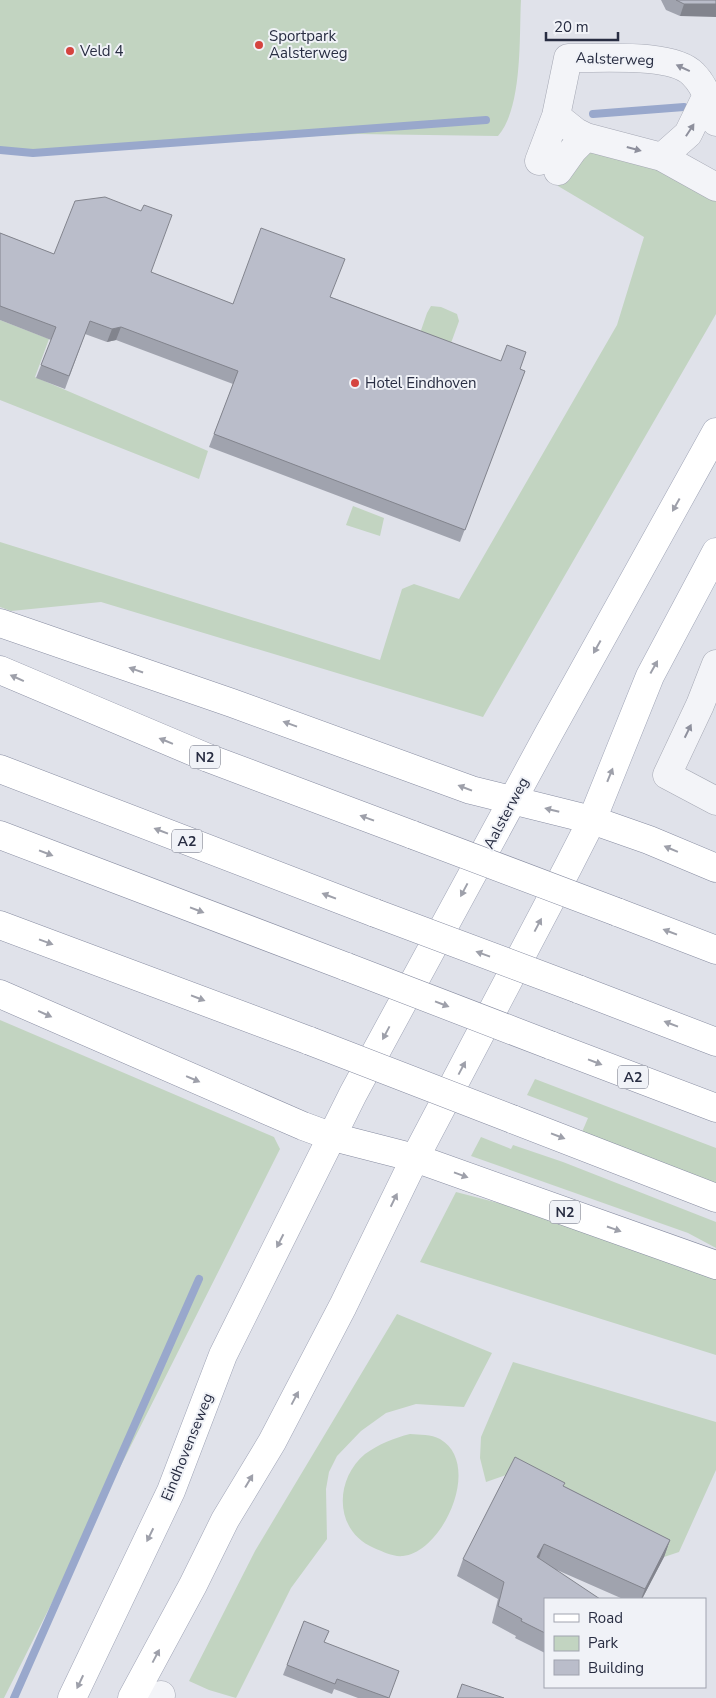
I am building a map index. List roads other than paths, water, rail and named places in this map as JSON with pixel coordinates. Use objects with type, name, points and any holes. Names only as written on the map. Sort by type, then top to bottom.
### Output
[{"type":"main road","name":"Aalsterweg","points":[[302,1197],[353,1094],[716,432]]},
{"type":"main road","points":[[132,1698],[193,1586],[225,1520],[276,1433],[415,1158],[592,820],[650,676],[716,552]]},
{"type":"main road","points":[[0,622],[232,703],[471,790],[592,820],[649,840],[716,868]]},
{"type":"main road","name":"N2","points":[[0,670],[208,758],[716,950]]},
{"type":"main road","name":"A2","points":[[0,769],[375,914],[716,1042]]},
{"type":"main road","name":"A2","points":[[0,835],[716,1108]]},
{"type":"main road","points":[[0,925],[512,1118],[716,1198]]},
{"type":"main road","points":[[0,994],[295,1123],[333,1137],[415,1158]]},
{"type":"main road","name":"N2","points":[[415,1158],[716,1265]]},
{"type":"main road","name":"Eindhovenseweg","points":[[72,1698],[171,1491],[223,1355],[302,1197]]},
{"type":"street","name":"Aalsterweg","points":[[586,137],[573,150],[548,166],[568,58],[659,60],[674,64],[692,72],[707,95],[716,122]]},
{"type":"street","points":[[662,157],[688,134],[707,95]]},
{"type":"street","points":[[556,116],[586,137],[662,157],[716,187]]},
{"type":"street","points":[[716,664],[700,705],[666,775],[716,801]]},
{"type":"waterway","points":[[593,114],[684,107]]},
{"type":"waterway","points":[[0,150],[33,153],[486,120]]},
{"type":"waterway","points":[[14,1698],[199,1279]]},
{"type":"place","name":"Sportpark Aalsterweg","points":[[259,45]]},
{"type":"place","name":"Veld 4","points":[[70,51]]},
{"type":"place","name":"Hotel Eindhoven","points":[[355,383]]}]
